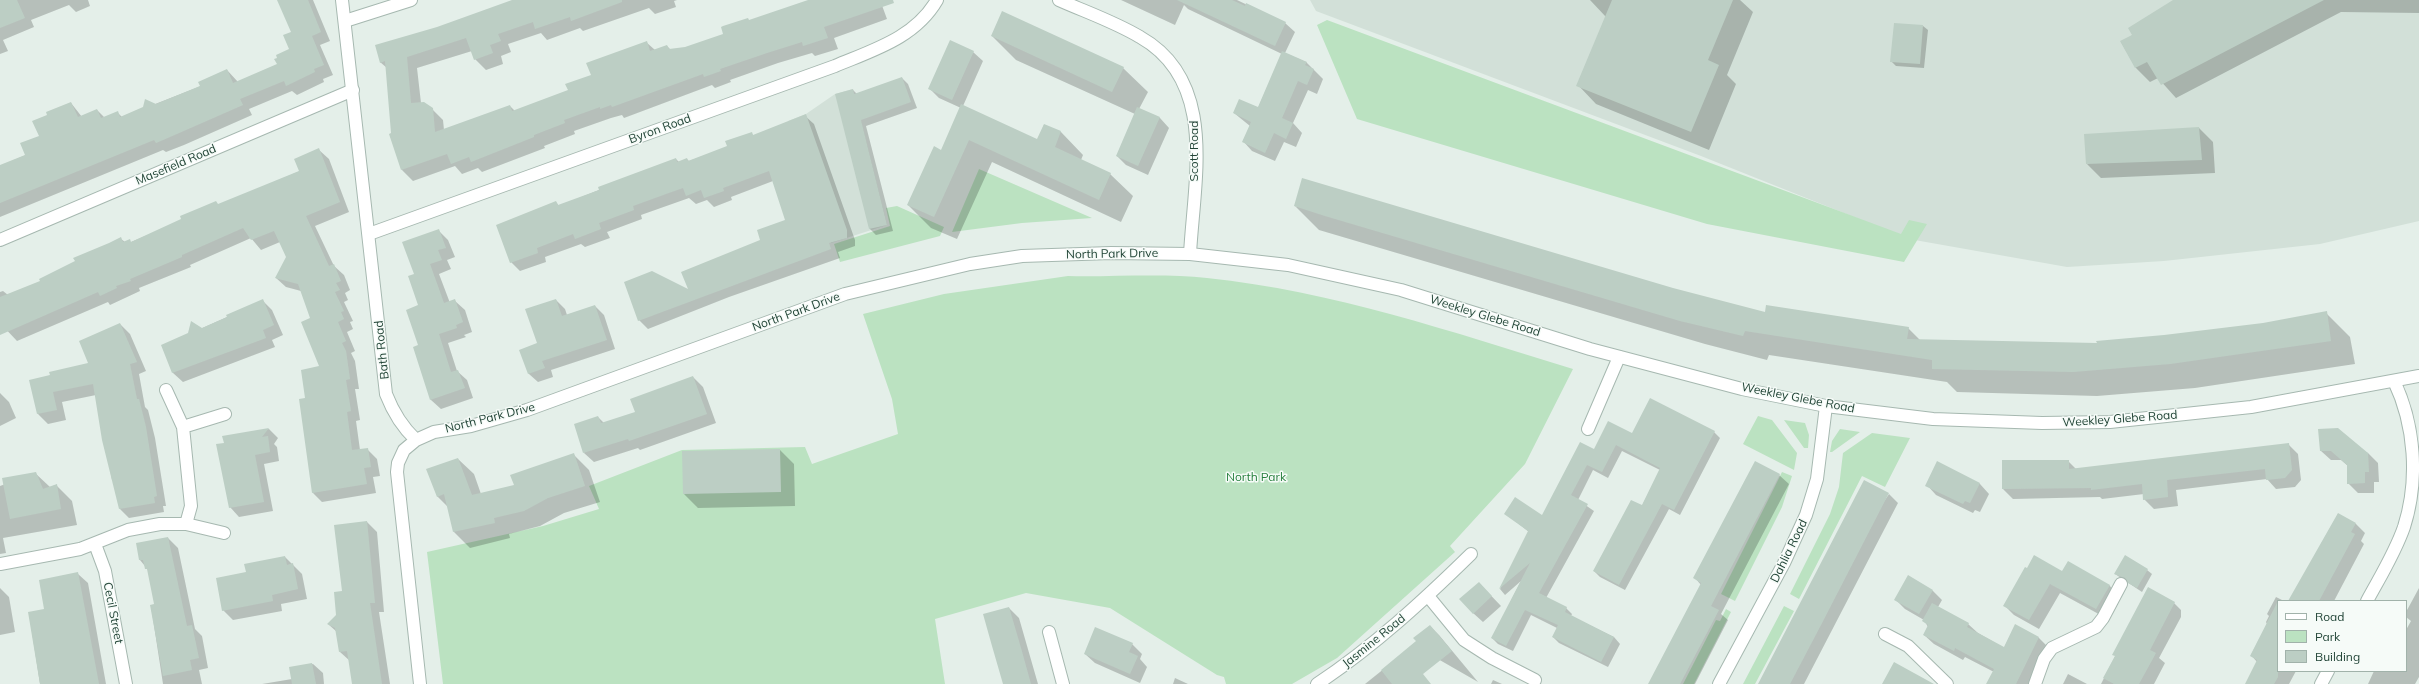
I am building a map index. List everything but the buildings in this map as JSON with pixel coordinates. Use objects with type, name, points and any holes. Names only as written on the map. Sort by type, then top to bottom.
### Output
[{"type":"street","name":"Bath Road","points":[[342,0],[386,394],[393,412],[406,431],[416,440]]},
{"type":"street","points":[[345,21],[411,0]]},
{"type":"street","name":"Byron Road","points":[[369,234],[835,66],[891,43],[912,29],[937,0]]},
{"type":"street","name":"Scott Road","points":[[1059,0],[1141,37],[1173,63],[1190,94],[1196,126],[1196,155],[1190,254]]},
{"type":"street","name":"Masefield Road","points":[[0,240],[352,90]]},
{"type":"street","name":"North Park Drive","points":[[416,440],[434,432],[471,426],[527,410],[845,294],[921,274],[970,264],[1022,256],[1111,253],[1190,254]]},
{"type":"street","name":"Weekley Glebe Road","points":[[1190,254],[1288,265],[1401,290],[1619,357],[1728,385],[1826,406],[1932,419],[1975,422],[2110,422],[2252,407],[2419,376]]},
{"type":"street","points":[[1588,429],[1619,357]]},
{"type":"street","points":[[2368,600],[2404,527],[2413,484],[2412,447],[2405,403],[2394,381]]},
{"type":"street","points":[[166,390],[182,427],[191,506],[186,524]]},
{"type":"street","name":"Dahlia Road","points":[[1719,684],[1784,563],[1806,515],[1817,479],[1826,406]]},
{"type":"street","points":[[182,427],[225,414]]},
{"type":"street","points":[[416,440],[404,450],[398,462],[397,472],[420,684]]},
{"type":"street","points":[[0,564],[80,549],[128,530],[160,524],[186,524],[224,533]]},
{"type":"street","name":"Cecil Street","points":[[95,544],[105,571],[126,684]]},
{"type":"street","name":"Jasmine Road","points":[[1317,684],[1351,662],[1428,596],[1471,554]]},
{"type":"street","points":[[2035,684],[2044,659],[2052,648],[2096,627],[2103,618],[2121,584]]},
{"type":"street","points":[[1428,596],[1464,640],[1492,658],[1535,680]]},
{"type":"street","points":[[1049,632],[1063,684]]},
{"type":"street","points":[[1885,634],[1908,646],[1947,684]]},
{"type":"street","points":[[2321,684],[2327,672]]},
{"type":"shaded area","points":[[1310,0],[2419,0],[2419,221],[2320,244],[2164,261],[2067,267],[1909,239],[1701,156],[1316,11]]},
{"type":"shaded area","points":[[853,89],[887,225],[831,243],[788,121],[806,114],[835,94]]},
{"type":"green space","points":[[1327,20],[1901,234],[1909,220],[1927,224],[1904,262],[1707,224],[1357,119],[1317,25]]},
{"type":"green space","points":[[979,169],[1092,218],[1022,223],[952,232]]},
{"type":"green space","points":[[897,206],[944,227],[940,236],[840,262],[834,244],[890,226],[886,208]]},
{"type":"green space","name":"North Park","points":[[1156,275],[1207,278],[1300,292],[1392,314],[1573,369],[1525,464],[1450,546],[1455,552],[1337,658],[1292,684],[1226,684],[1224,677],[1217,675],[1110,608],[1026,593],[935,619],[945,684],[443,684],[427,552],[543,526],[599,509],[589,486],[682,450],[805,447],[812,464],[898,434],[892,399],[863,314],[944,294],[1068,276]]},
{"type":"green space","points":[[1758,416],[1772,420],[1797,453],[1794,470],[1743,444]]},
{"type":"green space","points":[[1784,420],[1805,423],[1809,435],[1808,448],[1804,448]]},
{"type":"green space","points":[[1840,429],[1860,432],[1830,452],[1832,441]]},
{"type":"green space","points":[[1872,433],[1910,438],[1885,487],[1862,476],[1799,599],[1790,594],[1830,514],[1839,487],[1843,453]]},
{"type":"green space","points":[[1782,472],[1792,476],[1782,507],[1735,601],[1721,594]]},
{"type":"green space","points":[[1784,606],[1794,611],[1755,684],[1743,684]]},
{"type":"green space","points":[[1726,609],[1731,612],[1694,684],[1683,684],[1716,620],[1720,621]]}]
